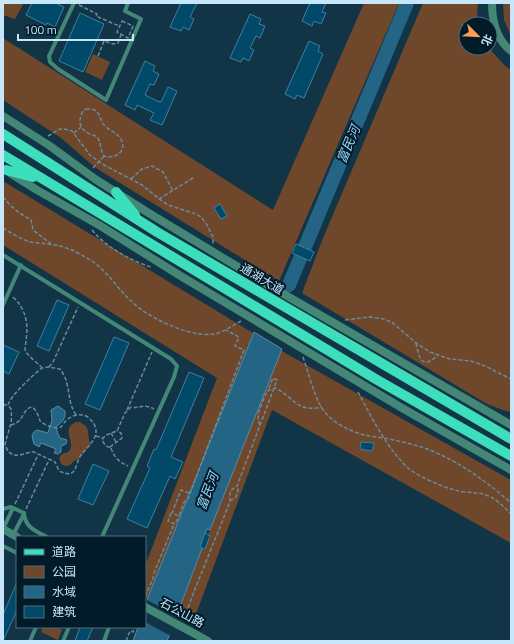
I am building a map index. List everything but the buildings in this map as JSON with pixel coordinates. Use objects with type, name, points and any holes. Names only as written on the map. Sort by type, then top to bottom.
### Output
[{"type":"main road","name":"通湖大道","points":[[3,134],[142,222],[273,301],[511,439]]},
{"type":"main road","points":[[3,155],[379,381],[511,456]]},
{"type":"main road","points":[[5,169],[43,180]]},
{"type":"main road","points":[[116,192],[142,222]]},
{"type":"main road","points":[[487,442],[511,463]]},
{"type":"street","points":[[488,3],[489,16]]},
{"type":"street","points":[[492,3],[494,25],[502,41],[511,51]]},
{"type":"street","points":[[498,43],[511,57]]},
{"type":"street","points":[[3,116],[50,146],[95,179],[268,285],[511,425]]},
{"type":"street","points":[[5,169],[37,190],[99,225],[179,275],[402,408],[511,470]]},
{"type":"street","points":[[3,529],[15,536]]},
{"type":"street","name":"石公山路","points":[[146,608],[208,641]]},
{"type":"lane","points":[[74,3],[49,56],[50,62],[58,69],[106,100],[141,19],[125,11],[128,3]]},
{"type":"lane","points":[[3,255],[154,348],[171,359],[177,366],[176,372],[159,411],[102,536]]},
{"type":"lane","points":[[3,305],[21,266]]},
{"type":"lane","points":[[3,509],[11,507],[24,513]]},
{"type":"lane","points":[[3,529],[13,508]]},
{"type":"lane","points":[[15,536],[24,513]]},
{"type":"lane","points":[[24,513],[25,521],[28,525],[45,536]]},
{"type":"lane","points":[[3,546],[16,552]]},
{"type":"lane","points":[[30,641],[36,628]]},
{"type":"lane","points":[[64,641],[69,628]]},
{"type":"lane","points":[[104,641],[109,628]]},
{"type":"path","points":[[74,3],[97,14],[96,16],[119,26]]},
{"type":"path","points":[[122,21],[133,26],[128,38],[122,35],[117,32],[122,21]]},
{"type":"path","points":[[98,56],[104,41],[113,44],[118,43],[122,35]]},
{"type":"path","points":[[90,109],[99,113],[104,125],[119,136],[122,142],[122,151],[117,156],[112,158],[104,156],[98,138],[86,132],[81,127],[79,121],[83,111],[90,109]]},
{"type":"path","points":[[74,133],[81,127]]},
{"type":"path","points":[[48,136],[60,129],[68,130],[74,133],[90,155],[99,162],[142,185],[168,205],[201,217],[207,224],[213,237],[214,246]]},
{"type":"path","points":[[91,170],[104,156]]},
{"type":"path","points":[[131,179],[142,169],[152,166],[163,172],[173,191]]},
{"type":"path","points":[[159,199],[193,178]]},
{"type":"path","points":[[3,197],[8,204],[31,220],[33,230],[52,244]]},
{"type":"path","points":[[3,228],[29,242],[52,244],[74,251],[95,263],[108,274],[132,302],[150,316],[166,324],[205,334],[214,334],[226,330],[243,319]]},
{"type":"path","points":[[8,293],[20,304],[23,310],[27,329],[26,352],[42,368]]},
{"type":"path","points":[[8,406],[8,403],[12,398],[42,368],[49,366],[53,362],[80,302]]},
{"type":"path","points":[[344,320],[370,317],[384,319],[393,323],[416,343],[438,355],[450,359],[471,361],[511,379]]},
{"type":"path","points":[[146,594],[174,524],[189,493],[244,350],[235,346],[239,337],[226,330]]},
{"type":"path","points":[[416,343],[418,354],[423,361],[431,361],[438,355]]},
{"type":"path","points":[[103,438],[107,434],[117,431],[154,348]]},
{"type":"path","points":[[301,354],[322,406],[332,418],[353,431],[365,435],[407,443],[428,450],[462,465],[477,475],[511,503]]},
{"type":"path","points":[[49,366],[60,369],[64,375],[67,383],[70,404],[76,415]]},
{"type":"path","points":[[230,501],[236,497],[238,490],[237,486],[277,380],[273,378],[269,388],[271,389]]},
{"type":"path","points":[[356,386],[384,438],[392,450],[408,468],[419,475],[455,490],[478,493],[492,497],[510,513]]},
{"type":"path","points":[[260,426],[258,422],[259,412],[267,391],[274,388],[280,390],[299,405],[313,409],[322,406]]},
{"type":"path","points":[[3,404],[11,409],[11,425],[4,445],[10,454],[14,456],[31,452],[38,454],[54,462],[59,472],[67,474],[73,472],[77,468],[81,456],[96,436],[94,424],[85,415],[76,415],[69,418],[60,427],[56,428],[40,422],[37,411],[31,408],[25,410],[20,420],[11,425]]},
{"type":"path","points":[[126,413],[131,407],[137,408],[144,405],[159,411]]},
{"type":"path","points":[[110,447],[122,438],[121,433],[117,431]]},
{"type":"path","points":[[110,433],[116,442]]},
{"type":"path","points":[[96,436],[103,438]]},
{"type":"path","points":[[103,438],[105,446],[110,447],[114,456],[120,462],[133,469]]},
{"type":"path","points":[[13,508],[38,454]]},
{"type":"path","points":[[24,513],[49,460]]},
{"type":"path","points":[[187,630],[184,619],[230,501],[230,491],[237,486]]},
{"type":"path","points":[[174,524],[168,521],[180,490],[189,493]]},
{"type":"path","points":[[172,513],[179,516]]},
{"type":"path","points":[[126,641],[130,631],[133,632],[135,628]]},
{"type":"green space","points":[[3,3],[24,3],[15,19],[3,15]]},
{"type":"green space","points":[[364,3],[399,3],[279,281],[99,170],[61,138],[3,100],[3,38],[273,210]]},
{"type":"green space","points":[[423,3],[478,3],[477,16],[458,16],[458,56],[496,56],[511,70],[511,412],[487,404],[302,293],[323,238]]},
{"type":"green space","points":[[503,3],[511,3],[511,36],[504,20]]},
{"type":"green space","points":[[93,54],[110,62],[102,80],[85,72]]},
{"type":"green space","points":[[3,181],[253,333],[152,600],[146,597],[146,563],[217,378],[3,245]]},
{"type":"green space","points":[[280,350],[511,480],[511,543],[272,410],[193,622],[177,614]]},
{"type":"green space","points":[[76,422],[80,422],[86,426],[91,444],[79,459],[70,465],[65,466],[61,464],[59,458],[62,454],[71,449],[69,429],[71,425]]},
{"type":"green space","points":[[43,628],[57,628],[62,630],[58,640],[41,632]]},
{"type":"water","points":[[254,332],[282,349],[210,530],[207,529],[201,544],[203,546],[167,641],[133,641],[138,628],[146,628],[146,603]]},
{"type":"water","points":[[58,406],[65,411],[65,416],[56,427],[60,438],[67,440],[66,444],[61,446],[61,452],[58,454],[54,453],[56,449],[41,443],[39,447],[34,444],[32,436],[37,430],[48,433],[52,420],[51,410]]},
{"type":"pier","points":[[146,600],[179,616],[171,636],[146,623]]},
{"type":"waterway","name":"富民河","points":[[289,285],[407,3]]}]
